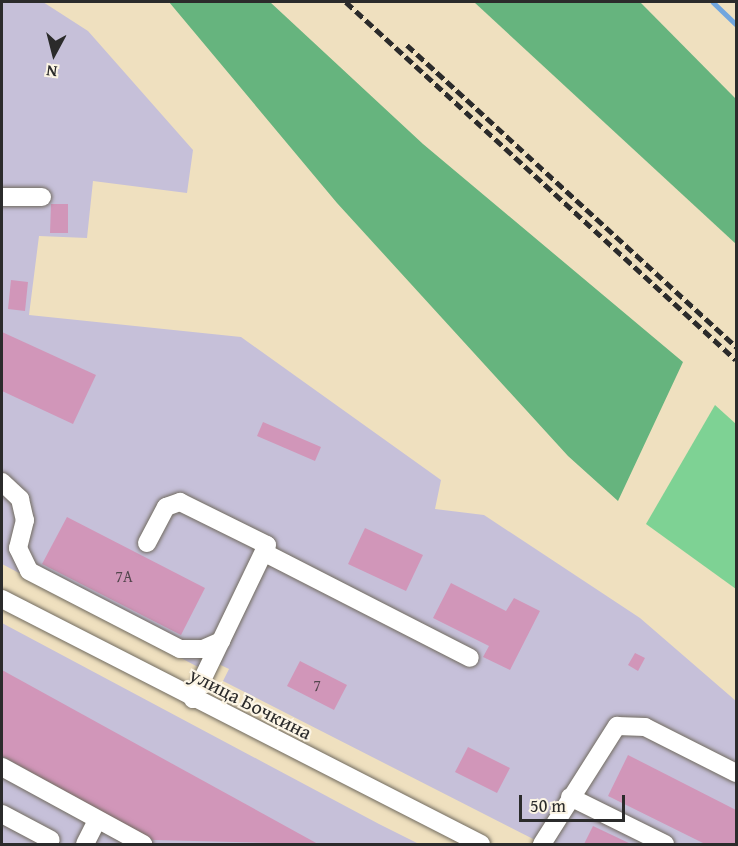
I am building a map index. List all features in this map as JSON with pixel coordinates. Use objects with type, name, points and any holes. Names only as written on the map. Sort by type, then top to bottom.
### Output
[{"type":"street","points":[[2,197],[42,197]]},
{"type":"street","points":[[2,482],[20,499],[25,520],[18,548],[29,570],[180,649],[192,651],[221,641]]},
{"type":"street","points":[[147,543],[166,507],[180,502],[262,538],[265,554],[193,699]]},
{"type":"street","points":[[265,554],[470,658]]},
{"type":"street","name":"улица Бочкина","points":[[2,599],[193,699],[481,844]]},
{"type":"street","points":[[542,844],[608,735],[626,723],[736,773]]},
{"type":"street","points":[[2,767],[134,842]]},
{"type":"street","points":[[570,796],[665,844]]},
{"type":"street","points":[[2,814],[51,840]]},
{"type":"street","points":[[85,844],[98,820]]},
{"type":"shaded area","points":[[2,2],[43,2],[88,31],[193,150],[187,193],[93,181],[87,238],[39,236],[29,315],[241,337],[441,480],[435,509],[484,515],[640,618],[736,701],[736,844],[543,844],[223,681],[229,669],[206,658],[200,668],[2,564]]},
{"type":"shaded area","points":[[2,623],[379,824],[419,844],[2,844]]},
{"type":"green space","points":[[169,2],[270,2],[423,144],[683,362],[618,501],[568,456],[337,203]]},
{"type":"green space","points":[[474,2],[640,2],[736,99],[736,244]]},
{"type":"green space","points":[[715,405],[736,424],[736,589],[646,524]]},
{"type":"building","points":[[51,204],[68,204],[68,233],[50,233]]},
{"type":"building","points":[[11,280],[28,282],[25,311],[8,309]]},
{"type":"building","points":[[2,332],[96,375],[73,424],[2,391]]},
{"type":"building","points":[[263,422],[321,447],[315,461],[257,436]]},
{"type":"building","points":[[67,517],[205,588],[181,635],[42,564]]},
{"type":"building","points":[[365,528],[423,555],[406,591],[348,564]]},
{"type":"building","points":[[451,583],[506,611],[514,598],[540,611],[510,670],[483,657],[489,646],[433,618]]},
{"type":"building","points":[[635,653],[645,658],[638,671],[628,665]]},
{"type":"building","points":[[300,661],[347,685],[334,710],[287,686]]},
{"type":"building","points":[[2,670],[318,844],[153,840],[2,756]]},
{"type":"building","points":[[468,747],[510,768],[497,793],[455,772]]},
{"type":"building","points":[[628,755],[736,810],[736,844],[705,844],[608,796]]},
{"type":"building","points":[[593,826],[631,844],[584,844]]},
{"type":"waterway","points":[[713,2],[736,24]]},
{"type":"railway","points":[[346,2],[736,360]]},
{"type":"railway","points":[[407,45],[736,347]]}]
